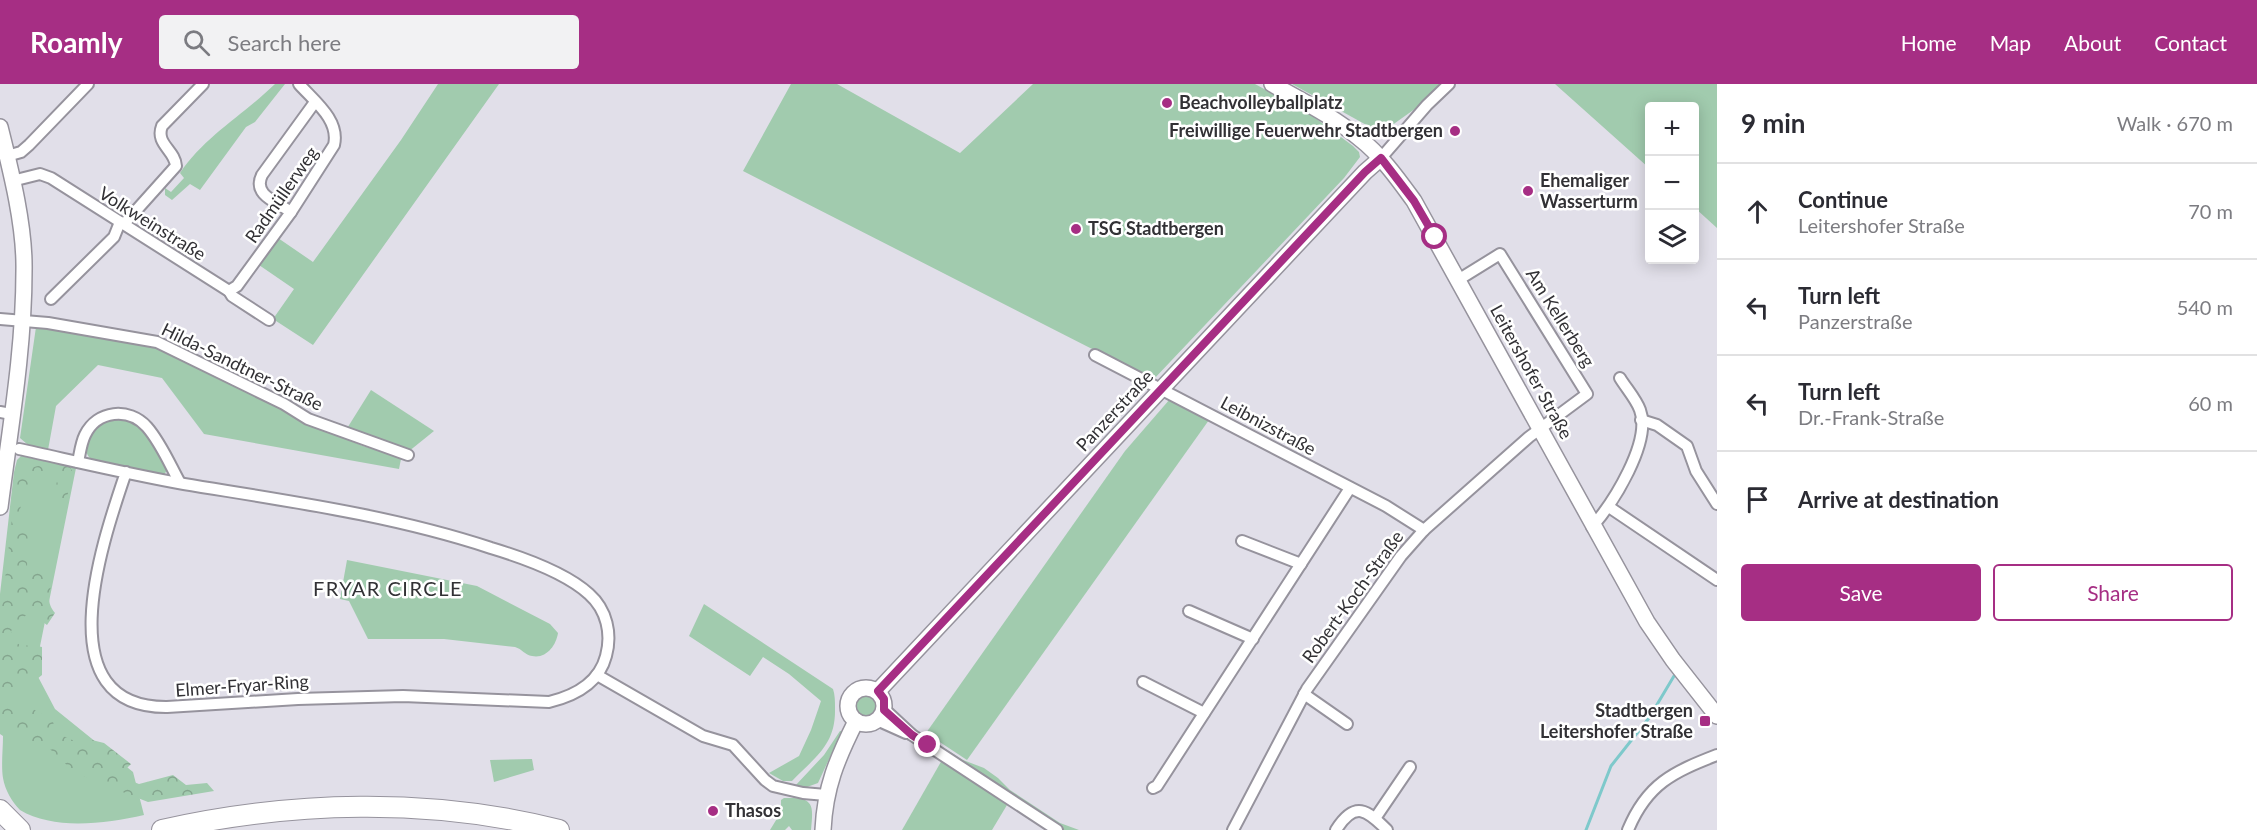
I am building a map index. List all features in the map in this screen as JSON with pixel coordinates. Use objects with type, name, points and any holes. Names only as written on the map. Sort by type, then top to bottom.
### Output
[{"type":"highway","points":[[162,830],[228,816],[292,809],[348,807],[396,808],[464,814],[559,830]]},
{"type":"highway","points":[[0,810],[20,830]]},
{"type":"highway","points":[[225,830],[292,822],[348,820],[417,822],[487,830]]},
{"type":"street","points":[[7,156],[21,152],[29,145],[88,84]]},
{"type":"street","points":[[51,299],[114,237],[122,223],[176,166],[176,159],[160,138],[160,132],[162,126],[203,84]]},
{"type":"street","name":"Radmüllerweg","points":[[229,291],[237,286],[333,150],[336,134],[333,124],[299,84]]},
{"type":"street","name":"Leitershofer Straße","points":[[1272,84],[1329,115],[1360,138],[1381,158],[1414,201],[1540,428],[1592,527],[1647,622],[1673,660],[1717,716]]},
{"type":"street","points":[[1381,158],[1427,105],[1449,84]]},
{"type":"street","points":[[291,212],[264,194],[258,184],[262,175],[315,102]]},
{"type":"street","points":[[0,127],[12,181],[24,263],[22,322],[6,413],[0,507]]},
{"type":"street","name":"Panzerstraße","points":[[878,691],[1365,172],[1381,158]]},
{"type":"street","name":"Volkweinstraße","points":[[12,181],[40,174],[51,178],[229,291],[232,296],[268,320]]},
{"type":"street","name":"Am Kellerberg","points":[[1458,280],[1500,254],[1587,394],[1540,428]]},
{"type":"street","name":"Hilda-Sandtner-Straße","points":[[0,320],[48,323],[157,342],[284,404],[308,419],[408,455]]},
{"type":"street","name":"Leibnizstraße","points":[[1095,355],[1386,506],[1424,530]]},
{"type":"street","points":[[1592,527],[1609,507],[1639,447],[1640,410],[1620,378]]},
{"type":"street","points":[[78,462],[85,435],[98,419],[113,414],[128,414],[148,428],[180,483]]},
{"type":"street","points":[[1641,420],[1657,424],[1687,446],[1696,471],[1717,504]]},
{"type":"street","name":"Robert-Koch-Straße","points":[[1233,830],[1304,694],[1373,593],[1424,530],[1540,428]]},
{"type":"street","name":"Elmer-Fryar-Ring","points":[[19,449],[180,483],[411,525],[499,550],[546,569],[589,594],[603,612],[608,628],[609,647],[604,662],[597,675],[582,689],[549,702],[403,696],[298,699],[167,707],[138,705],[122,698],[106,683],[98,666],[92,628],[99,559],[126,472]]},
{"type":"street","points":[[1153,788],[1157,786],[1350,488]]},
{"type":"street","points":[[1609,507],[1717,579]]},
{"type":"street","points":[[1242,540],[1301,564]]},
{"type":"street","points":[[1189,611],[1253,639]]},
{"type":"street","points":[[597,675],[703,736],[733,745],[773,786],[803,793],[826,795]]},
{"type":"street","points":[[1143,682],[1204,713]]},
{"type":"street","points":[[867,687],[878,691],[884,699],[881,715],[867,724],[856,721],[849,712],[851,695],[867,687]]},
{"type":"street","points":[[1304,694],[1347,724]]},
{"type":"street","points":[[881,715],[1057,830]]},
{"type":"street","points":[[823,830],[826,795],[839,753],[856,721]]},
{"type":"street","points":[[1628,830],[1644,798],[1651,790],[1687,767],[1717,755]]},
{"type":"street","points":[[1376,817],[1410,767]]},
{"type":"street","points":[[1336,830],[1342,820],[1355,812],[1363,811],[1376,817],[1387,830]]},
{"type":"green space","points":[[275,84],[285,84],[255,122],[246,127],[200,190],[190,184],[172,200],[165,195],[165,188],[171,192],[184,178],[180,173],[201,148]]},
{"type":"green space","points":[[438,84],[499,84],[313,345],[273,319],[294,289],[259,265],[278,238],[313,262],[401,140]]},
{"type":"green space","name":"TSG Stadtbergen","points":[[791,84],[837,84],[960,153],[1033,84],[1255,84],[1310,114],[1353,146],[1359,152],[1360,157],[1344,178],[1153,380],[743,171]]},
{"type":"green space","points":[[1292,84],[1450,84],[1381,133]]},
{"type":"green space","points":[[1555,84],[1717,84],[1717,228],[1699,212],[1699,102],[1645,102],[1645,164]]},
{"type":"green space","points":[[36,327],[155,347],[275,405],[300,420],[363,446],[398,457],[401,459],[399,469],[204,434],[162,378],[98,365],[56,406],[48,450],[27,444],[20,438]]},
{"type":"green space","points":[[371,390],[434,431],[408,452],[346,430]]},
{"type":"green space","points":[[1170,399],[1209,420],[967,760],[926,733],[1125,451]]},
{"type":"green space","points":[[112,419],[133,423],[147,434],[167,470],[164,475],[91,459],[88,456],[86,444],[91,432],[102,423]]},
{"type":"green space","points":[[21,456],[76,468],[35,671],[55,709],[133,772],[144,815],[96,823],[63,823],[48,820],[20,810],[5,787],[2,768],[3,736],[0,734],[0,594],[14,472],[17,460]]},
{"type":"green space","points":[[25,462],[33,467],[59,462],[69,465],[73,473],[65,505],[59,505],[52,496],[58,479],[40,478],[36,485],[25,487],[18,519],[28,527],[27,571],[51,567],[49,601],[55,613],[47,625],[29,612],[11,631],[12,639],[21,646],[42,647],[42,675],[13,701],[20,707],[28,706],[53,721],[55,732],[72,740],[84,738],[104,743],[131,764],[123,772],[126,779],[139,784],[173,775],[186,785],[207,783],[214,791],[148,802],[120,791],[108,789],[99,780],[90,779],[73,771],[51,750],[37,749],[22,742],[0,720],[1,615],[18,465]]},
{"type":"green space","points":[[347,560],[477,586],[550,624],[558,633],[557,638],[553,647],[542,656],[530,655],[515,647],[444,639],[368,639],[349,601],[340,599]]},
{"type":"green space","points":[[704,604],[833,689],[834,721],[828,741],[792,781],[783,781],[769,773],[799,756],[821,701],[789,674],[763,657],[750,676],[689,636]]},
{"type":"green space","points":[[866,693],[875,697],[879,706],[875,715],[866,719],[857,715],[853,706],[857,697]]},
{"type":"green space","points":[[900,719],[963,760],[984,768],[1010,790],[1060,823],[1079,830],[1064,830]]},
{"type":"green space","points":[[842,731],[818,783],[807,787],[795,786],[824,755]]},
{"type":"green space","points":[[532,759],[534,770],[494,782],[490,760]]},
{"type":"green space","points":[[942,760],[1007,805],[992,830],[902,830]]},
{"type":"green space","points":[[784,798],[801,799],[810,804],[811,830],[792,830],[789,826],[785,830],[770,830],[781,812],[781,800]]},
{"type":"waterway","points":[[1586,830],[1611,766],[1649,718],[1674,676]]},
{"type":"place","name":"Beachvolleyballplatz","points":[[1167,103]]},
{"type":"place","name":"Freiwillige Feuerwehr Stadtbergen","points":[[1455,131]]},
{"type":"place","name":"Ehemaliger Wasserturm","points":[[1528,191]]},
{"type":"place","name":"TSG Stadtbergen","points":[[1076,229]]},
{"type":"place","name":"Stadtbergen Leitershofer Straße","points":[[1705,721]]},
{"type":"place","name":"Thasos","points":[[713,811]]},
{"type":"district","name":"FRYAR CIRCLE","points":[[388,589]]},
{"type":"route","points":[[928,745],[912,735],[884,710],[884,699],[878,691],[1365,172],[1381,158],[1414,201],[1435,237]]}]
